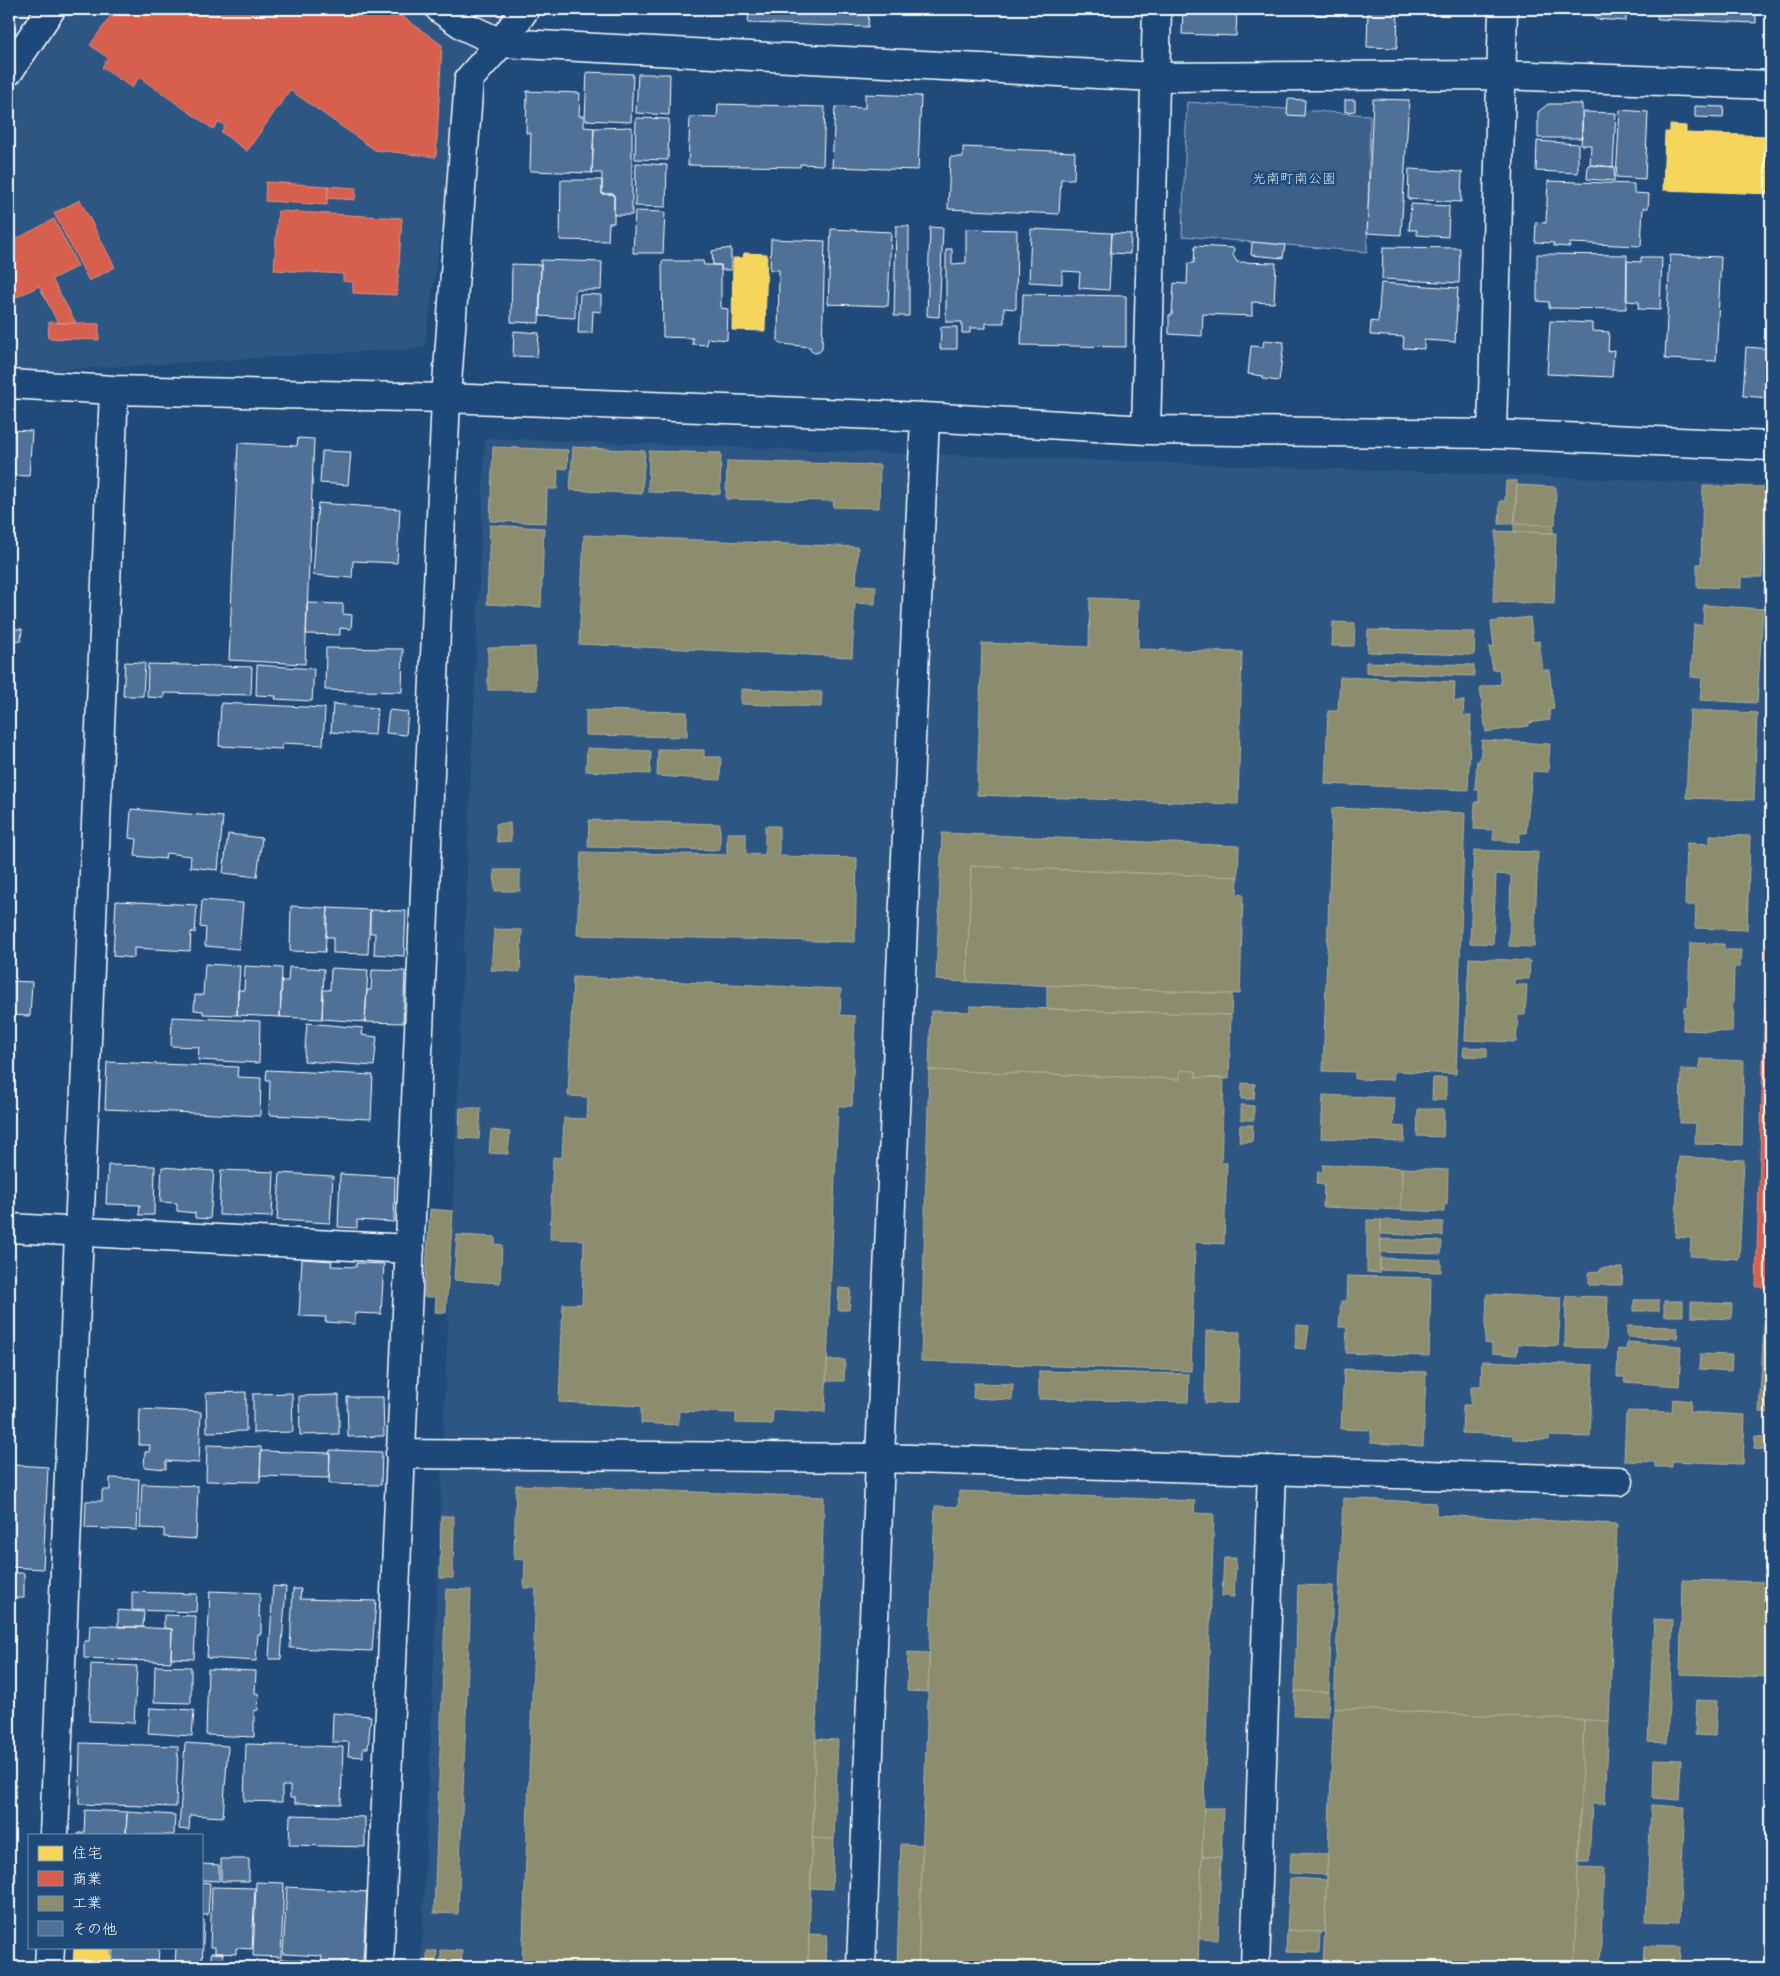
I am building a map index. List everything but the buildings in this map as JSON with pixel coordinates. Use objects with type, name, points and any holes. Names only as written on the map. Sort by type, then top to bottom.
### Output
[{"type":"street","points":[[9,71],[51,9]]},
{"type":"street","points":[[440,9],[466,27],[501,43],[1155,77],[1501,75],[1771,85]]},
{"type":"street","points":[[379,1967],[446,398],[469,79],[501,43],[525,9]]},
{"type":"street","points":[[1146,430],[1157,9]]},
{"type":"street","points":[[1492,434],[1504,9]]},
{"type":"street","points":[[9,384],[114,390],[446,398],[925,417],[1146,430],[1492,434],[1771,446]]},
{"type":"street","points":[[54,1834],[114,390]]},
{"type":"street","points":[[861,1967],[880,1458],[925,417]]},
{"type":"street","points":[[9,1228],[410,1249]]},
{"type":"street","points":[[400,1454],[880,1458],[1619,1481]]},
{"type":"street","points":[[1255,1967],[1272,1470]]},
{"type":"street","points":[[49,1967],[50,1948]]},
{"type":"shaded area","points":[[9,9],[523,9],[462,97],[424,348],[9,373]]},
{"type":"shaded area","points":[[485,438],[1771,485],[1771,1967],[421,1967]]},
{"type":"green space","name":"光南町南公園","points":[[1187,102],[1370,115],[1367,252],[1182,236]]}]
